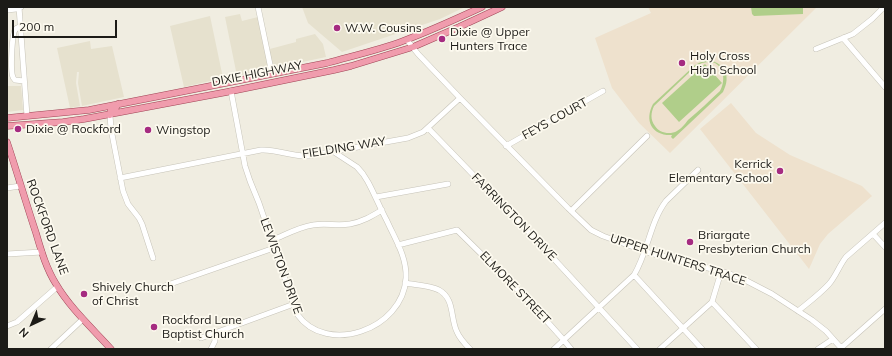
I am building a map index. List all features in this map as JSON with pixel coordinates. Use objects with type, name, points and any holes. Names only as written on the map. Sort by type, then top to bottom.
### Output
[{"type":"main road","name":"DIXIE HIGHWAY","points":[[7,118],[81,111],[351,57],[407,40],[482,7]]},
{"type":"main road","points":[[484,15],[496,7]]},
{"type":"main road","name":"DIXIE HIGHWAY","points":[[7,126],[67,122],[110,115],[351,66],[413,47],[502,7]]},
{"type":"main road","points":[[250,87],[254,83],[271,79],[272,74]]},
{"type":"main road","points":[[231,91],[238,80]]},
{"type":"main road","points":[[110,115],[111,110],[115,109],[118,104]]},
{"type":"main road","name":"ROCKFORD LANE","points":[[7,142],[42,252],[57,287],[83,319],[111,349]]},
{"type":"street","points":[[7,10],[20,7],[20,27],[27,116]]},
{"type":"street","points":[[258,7],[272,74]]},
{"type":"street","points":[[816,50],[853,34],[884,7]]},
{"type":"street","points":[[20,27],[16,29],[14,35],[12,76],[15,80],[24,81]]},
{"type":"street","points":[[843,38],[885,87]]},
{"type":"street","name":"UPPER HUNTERS TRACE","points":[[407,40],[506,146],[584,224],[596,233],[645,251],[721,272],[751,283],[772,294],[820,325],[842,348]]},
{"type":"street","name":"LEWISTON DRIVE","points":[[231,91],[248,175],[300,319],[314,332],[324,336],[336,338],[354,337],[373,330],[392,313],[400,300],[405,284],[406,272],[403,256],[368,182],[357,167],[350,161],[341,158],[334,152]]},
{"type":"street","name":"FEYS COURT","points":[[506,146],[604,91]]},
{"type":"street","name":"FIELDING WAY","points":[[120,178],[261,150],[271,150],[302,157],[414,136],[428,128],[460,98]]},
{"type":"street","points":[[110,115],[111,129],[124,195],[128,204],[142,224],[153,258]]},
{"type":"street","name":"FARRINGTON DRIVE","points":[[428,128],[517,220],[637,349]]},
{"type":"street","points":[[571,211],[647,136]]},
{"type":"street","points":[[554,349],[634,275],[641,262],[658,214],[663,205],[698,170]]},
{"type":"street","points":[[376,197],[448,184]]},
{"type":"street","points":[[7,188],[20,186]]},
{"type":"street","points":[[272,240],[304,227],[314,225],[345,225],[357,223],[382,210]]},
{"type":"street","points":[[798,311],[830,283],[846,257],[885,223]]},
{"type":"street","name":"ELMORE STREET","points":[[398,245],[457,230],[526,299],[571,349]]},
{"type":"street","points":[[873,234],[885,247]]},
{"type":"street","points":[[156,289],[274,248]]},
{"type":"street","points":[[7,254],[42,252]]},
{"type":"street","points":[[660,349],[712,302],[721,272]]},
{"type":"street","points":[[634,275],[702,349]]},
{"type":"street","points":[[405,284],[432,287],[443,293],[450,302],[456,332],[470,349]]},
{"type":"street","points":[[7,326],[17,322],[57,287]]},
{"type":"street","points":[[712,302],[756,349]]},
{"type":"street","points":[[200,338],[294,304]]},
{"type":"street","points":[[842,348],[885,309]]},
{"type":"street","points":[[51,349],[83,319]]},
{"type":"street","points":[[212,349],[215,341],[214,333]]},
{"type":"street","points":[[818,349],[833,339]]},
{"type":"shaded area","points":[[302,7],[465,7],[440,19],[342,52],[308,23]]},
{"type":"shaded area","name":"Holy Cross High School","points":[[648,7],[817,7],[670,153],[639,123],[612,88],[595,38],[651,13]]},
{"type":"shaded area","points":[[240,14],[242,21],[258,17],[266,50],[296,42],[296,39],[315,34],[323,44],[326,57],[237,76],[225,17]]},
{"type":"shaded area","points":[[210,16],[223,78],[184,87],[170,26]]},
{"type":"shaded area","points":[[90,41],[91,49],[112,46],[124,97],[82,106],[78,83],[79,72],[77,72],[76,83],[80,106],[70,108],[57,48]]},
{"type":"shaded area","points":[[7,86],[21,86],[23,110],[7,112]]},
{"type":"shaded area","name":"Kerrick Elementary School","points":[[731,103],[756,133],[790,155],[862,186],[872,196],[828,234],[820,244],[809,269],[700,129]]},
{"type":"green space","points":[[751,7],[803,7],[803,14],[754,16],[752,14]]},
{"type":"green space","points":[[705,60],[717,63],[724,70],[726,75],[726,86],[723,92],[673,139],[671,137],[672,135],[665,135],[655,130],[650,122],[650,110],[653,104],[695,65]],"holes":[[[708,62],[715,63],[721,69],[723,84],[720,91],[678,130],[668,133],[659,130],[653,123],[652,114],[654,106],[696,66]]]},
{"type":"green space","points":[[705,64],[722,83],[679,122],[662,103]]},
{"type":"place","name":"W.W. Cousins","points":[[337,28]]},
{"type":"place","name":"Dixie @ Upper Hunters Trace","points":[[442,39]]},
{"type":"place","name":"Holy Cross High School","points":[[682,63]]},
{"type":"place","name":"Dixie @ Rockford","points":[[18,129]]},
{"type":"place","name":"Wingstop","points":[[148,130]]},
{"type":"place","name":"Kerrick Elementary School","points":[[780,171]]},
{"type":"place","name":"Briargate Presbyterian Church","points":[[690,242]]},
{"type":"place","name":"Shively Church of Christ","points":[[84,294]]},
{"type":"place","name":"Rockford Lane Baptist Church","points":[[154,327]]}]
